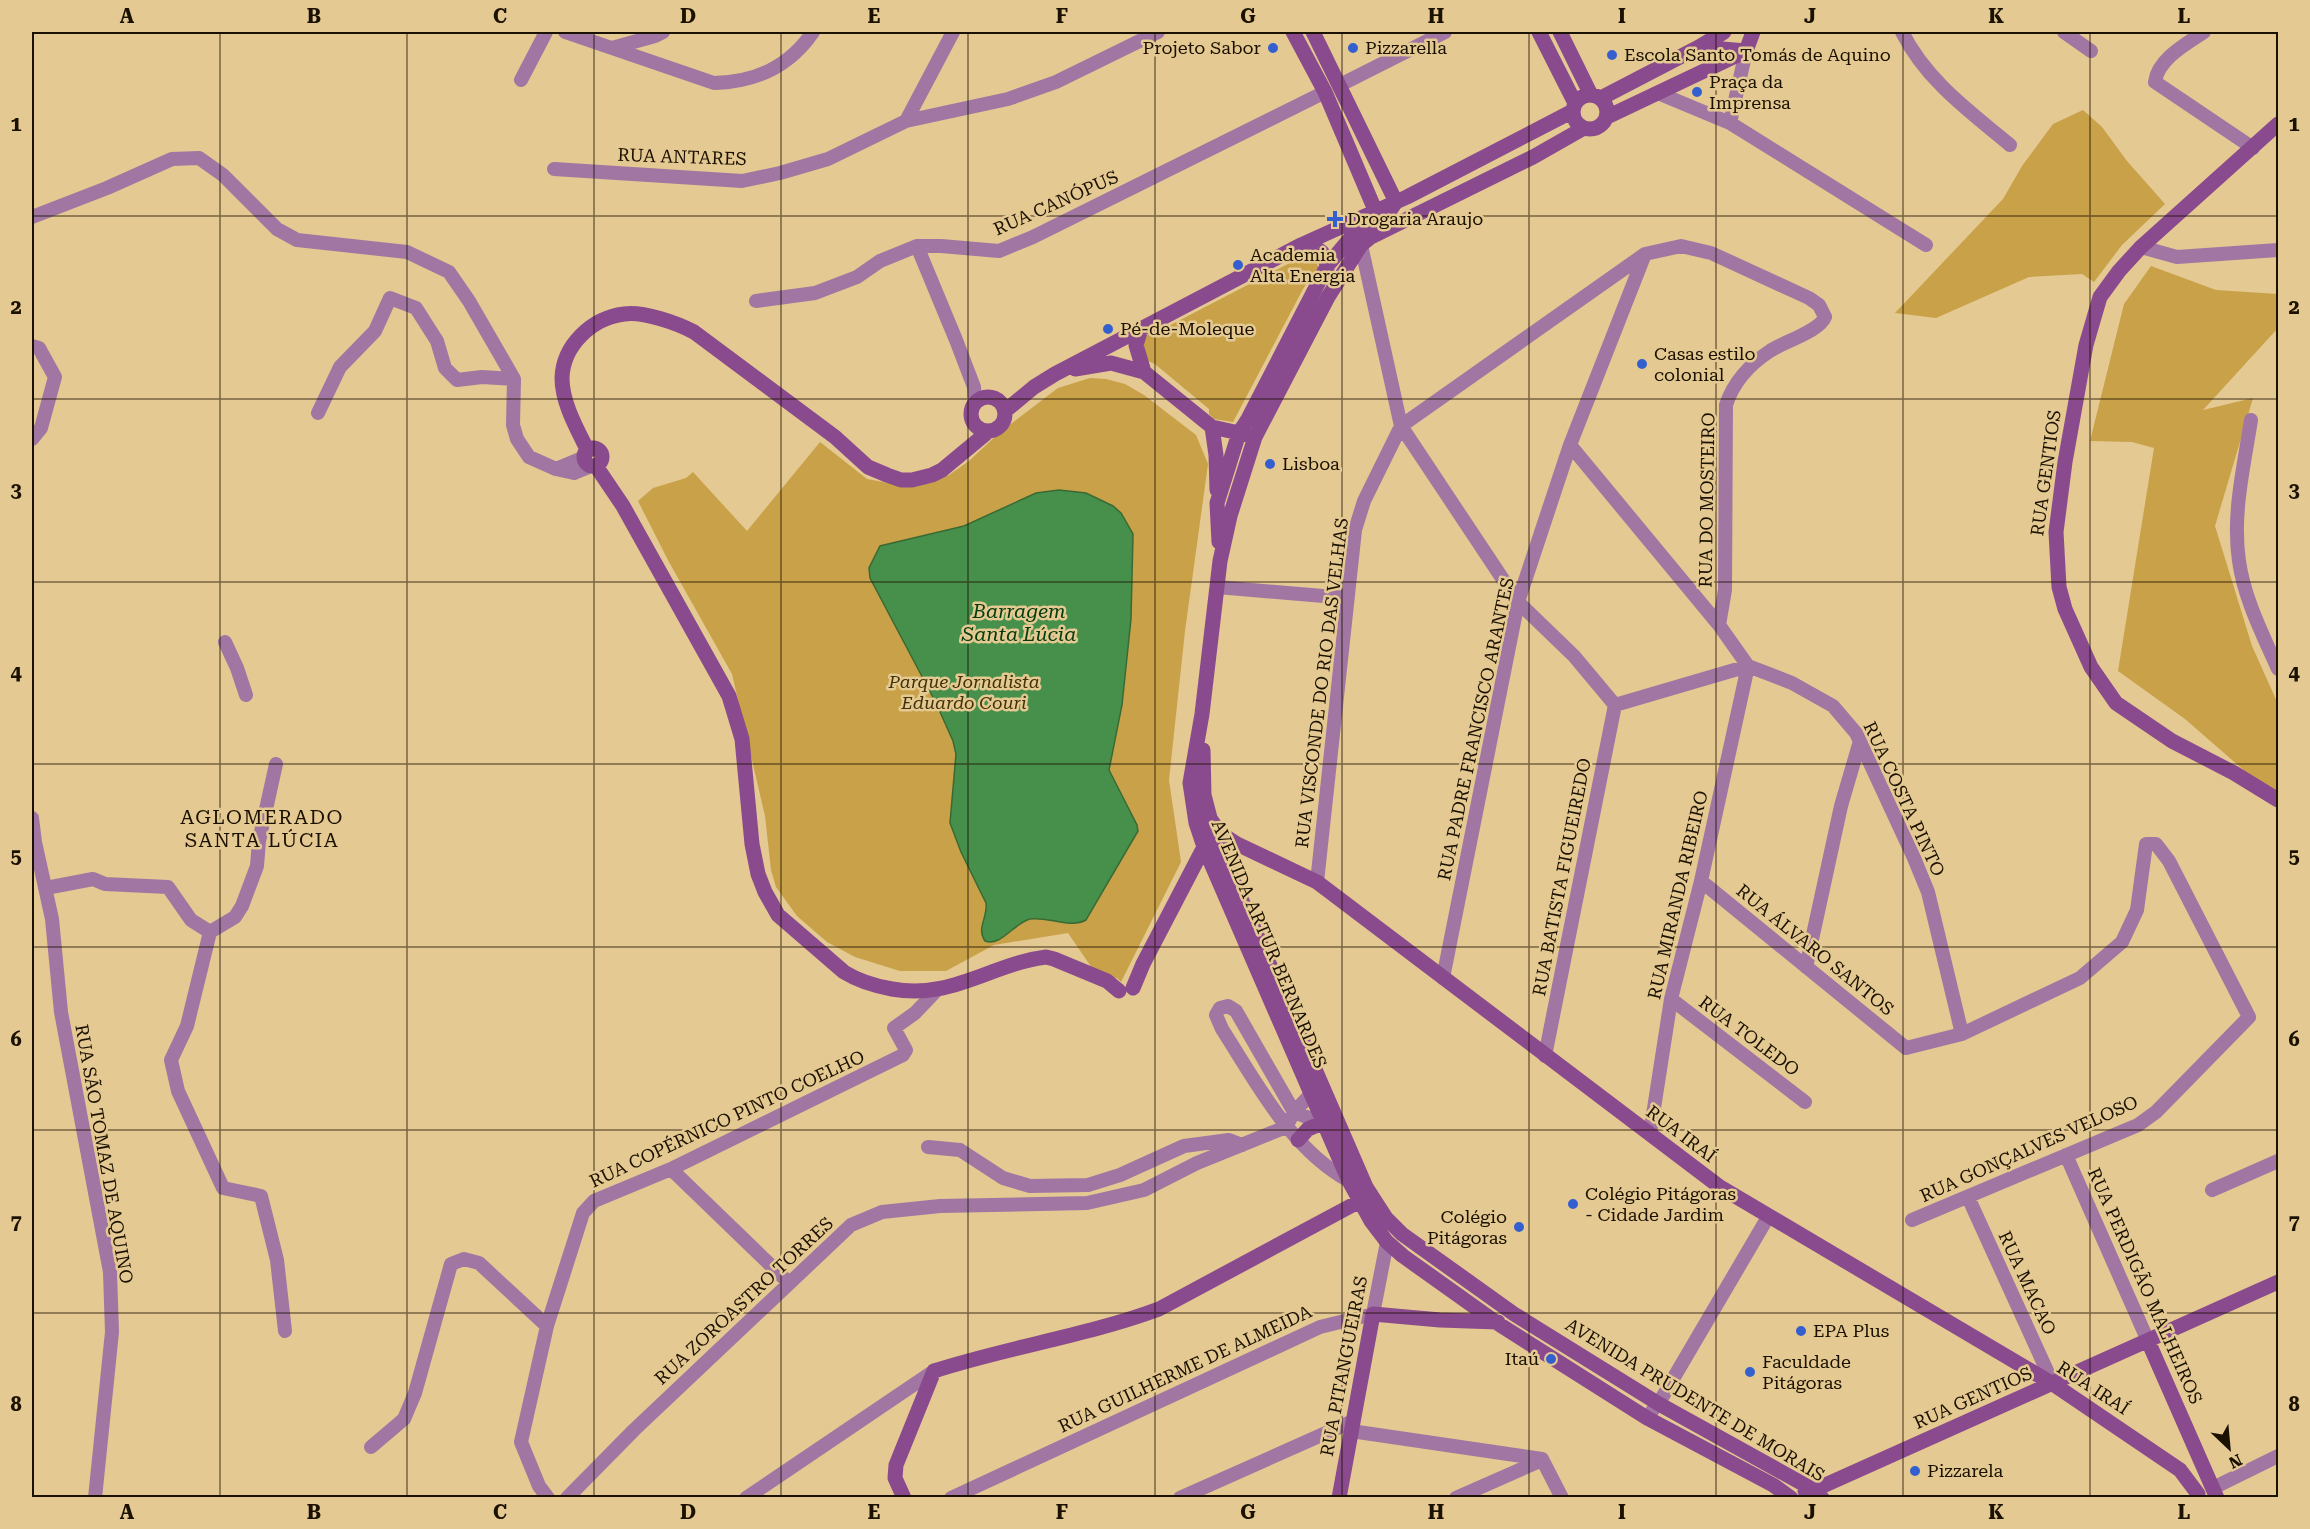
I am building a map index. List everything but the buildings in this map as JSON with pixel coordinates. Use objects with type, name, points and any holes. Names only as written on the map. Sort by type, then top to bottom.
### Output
[{"type":"street","points":[[521,80],[546,32]]},
{"type":"street","points":[[565,32],[714,83],[733,82],[761,76],[801,50],[813,32]]},
{"type":"street","points":[[612,48],[663,32]]},
{"type":"street","points":[[906,121],[953,32]]},
{"type":"street","name":"RUA ANTARES","points":[[554,168],[742,181],[780,173],[828,159],[906,121],[1008,99],[1047,85],[1158,32]]},
{"type":"street","points":[[1293,32],[1325,92],[1375,210]]},
{"type":"street","points":[[1313,32],[1396,202]]},
{"type":"street","points":[[1340,85],[1445,32]]},
{"type":"street","points":[[1539,32],[1574,107],[1576,123],[1584,129]]},
{"type":"street","points":[[1560,32],[1596,97],[1607,106],[1607,117]]},
{"type":"street","points":[[1002,406],[1055,374],[1301,245],[1396,202],[1574,107],[1579,98],[1596,97],[1699,47],[1724,32]]},
{"type":"street","points":[[1730,123],[1746,51],[1753,32]]},
{"type":"street","points":[[1902,32],[1912,51],[1945,91],[2010,145]]},
{"type":"street","points":[[2064,32],[2091,51]]},
{"type":"street","points":[[2204,32],[2170,57],[2156,71],[2155,82],[2253,148]]},
{"type":"street","points":[[1699,47],[1746,51]]},
{"type":"street","points":[[1570,445],[1719,625],[1748,666],[1615,705],[1574,656],[1518,602],[1401,426],[1366,241],[1584,129],[1600,126],[1607,117],[1746,51]]},
{"type":"street","name":"RUA CANÓPUS","points":[[756,301],[815,293],[857,277],[880,261],[917,246],[999,251],[1033,237],[1325,92]]},
{"type":"street","points":[[1658,93],[1730,123],[1926,245]]},
{"type":"street","name":"RUA GENTIOS","points":[[2278,124],[2141,247],[2100,297],[2086,345],[2065,462],[2056,532],[2059,587],[2064,609],[2091,667],[2116,703],[2172,741],[2234,773],[2278,800]]},
{"type":"street","points":[[32,217],[108,188],[172,159],[199,158],[210,164],[276,229],[297,240],[406,252],[448,272],[469,301],[514,380],[513,425],[517,439],[529,457],[556,469],[592,458]]},
{"type":"street","name":"AVENIDA ARTUR BERNARDES","points":[[1349,1181],[1217,876],[1210,844],[1190,783],[1202,714],[1220,561],[1230,516],[1255,437],[1328,297],[1396,202]]},
{"type":"street","name":"AVENIDA ARTUR BERNARDES","points":[[1220,561],[1217,502],[1239,433],[1327,266],[1375,210]]},
{"type":"street","points":[[1301,245],[1318,248],[1324,253],[1327,266],[1328,297]]},
{"type":"street","points":[[917,246],[979,399]]},
{"type":"street","name":"RUA DO MOSTEIRO","points":[[1645,254],[1681,246],[1711,253],[1809,298],[1819,305],[1825,317],[1823,322],[1815,328],[1769,351],[1731,388],[1726,405],[1725,590],[1719,625]]},
{"type":"street","points":[[2141,247],[2177,257],[2278,250]]},
{"type":"street","points":[[1401,426],[1645,254]]},
{"type":"street","name":"RUA PADRE FRANCISCO ARANTES","points":[[1443,978],[1518,602],[1570,445],[1645,254]]},
{"type":"street","points":[[318,413],[340,367],[375,331],[390,298],[416,308],[436,341],[445,368],[457,380],[482,377],[514,380]]},
{"type":"street","points":[[1002,406],[1003,422],[999,427],[984,430],[942,470],[932,475],[901,480],[868,467],[835,436],[694,332],[681,326],[649,317],[624,314],[593,324],[571,345],[562,378],[570,414],[592,458],[611,487],[729,696],[742,739],[752,844],[758,874],[765,892],[778,915],[856,980],[876,987],[907,992],[943,989],[1046,957],[1121,985],[1143,964],[1210,844],[1237,844]]},
{"type":"street","points":[[1141,329],[1136,345],[1144,372]]},
{"type":"street","points":[[32,346],[39,348],[55,377],[42,428],[32,439]]},
{"type":"street","points":[[1055,374],[1110,363],[1144,372],[1212,427],[1255,437]]},
{"type":"street","points":[[984,430],[970,416],[979,399],[988,396],[1002,406]]},
{"type":"street","points":[[2251,420],[2237,518],[2239,561],[2246,590],[2275,650],[2278,669]]},
{"type":"street","name":"RUA VISCONDE DO RIO DAS VELHAS","points":[[1317,882],[1355,530],[1364,501],[1401,426]]},
{"type":"street","points":[[1212,427],[1216,455],[1217,502]]},
{"type":"street","points":[[1217,587],[1347,598]]},
{"type":"street","points":[[225,642],[246,695]]},
{"type":"street","name":"RUA COSTA PINTO","points":[[1748,666],[1792,683],[1833,706],[1856,733],[1928,892],[1962,1034]]},
{"type":"street","name":"RUA MIRANDA RIBEIRO","points":[[1650,1134],[1671,999],[1701,881],[1748,666]]},
{"type":"street","name":"RUA BATISTA FIGUEIREDO","points":[[1545,1056],[1615,705]]},
{"type":"street","points":[[1806,968],[1841,806],[1860,741]]},
{"type":"street","points":[[276,764],[259,841],[257,866],[242,906],[234,917],[210,932],[187,1026],[171,1060],[177,1091],[223,1188],[261,1196],[277,1260],[285,1331]]},
{"type":"street","name":"RUA SÃO TOMAZ DE AQUINO","points":[[32,818],[34,842],[52,919],[62,1012],[110,1272],[111,1332],[95,1497]]},
{"type":"street","name":"RUA IRAÍ","points":[[1202,818],[1237,844],[1317,882],[1719,1187],[2053,1384],[2180,1470],[2194,1496]]},
{"type":"street","name":"AVENIDA ARTUR BERNARDES","points":[[1210,844],[1224,862],[1345,1141]]},
{"type":"street","points":[[1224,862],[1237,844]]},
{"type":"street","name":"RUA GONÇALVES VELOSO","points":[[1911,1220],[2138,1125],[2156,1113],[2249,1017],[2169,861],[2156,844],[2146,844],[2137,910],[2122,942],[2080,978],[1962,1034]]},
{"type":"street","points":[[1186,885],[1217,876]]},
{"type":"street","points":[[46,888],[93,879],[105,884],[168,886],[191,920],[210,932]]},
{"type":"street","name":"RUA ÁLVARO SANTOS","points":[[1701,881],[1906,1047],[1962,1034]]},
{"type":"street","name":"RUA COPÉRNICO PINTO COELHO","points":[[548,1497],[539,1486],[521,1442],[547,1326],[583,1213],[594,1201],[671,1169],[903,1055],[906,1050],[894,1028],[943,989]]},
{"type":"street","name":"RUA TOLEDO","points":[[1671,999],[1805,1102]]},
{"type":"street","name":"AVENIDA PRUDENTE DE MORAIS","points":[[1294,1112],[1238,1015],[1228,1006],[1220,1008],[1216,1016],[1222,1029],[1286,1127],[1335,1173],[1349,1181],[1387,1242],[1402,1256],[1497,1323],[1647,1418],[1773,1485],[1791,1497]]},
{"type":"street","points":[[1286,1127],[1294,1112],[1311,1094]]},
{"type":"street","points":[[1294,1112],[1322,1123],[1345,1141]]},
{"type":"street","points":[[1298,1140],[1308,1129],[1322,1123]]},
{"type":"street","name":"RUA ZOROASTRO TORRES","points":[[567,1497],[634,1430],[851,1225],[882,1212],[940,1206],[1087,1203],[1144,1190],[1197,1163],[1286,1127]]},
{"type":"street","points":[[928,1147],[960,1150],[1003,1178],[1030,1186],[1088,1185],[1120,1175],[1184,1146],[1229,1140],[1242,1145]]},
{"type":"street","name":"AVENIDA PRUDENTE DE MORAIS","points":[[1345,1141],[1366,1187],[1386,1218],[1402,1234],[1514,1314],[1659,1404],[1818,1494]]},
{"type":"street","name":"RUA PERDIGÃO MALHEIROS","points":[[2066,1155],[2215,1493]]},
{"type":"street","points":[[2212,1190],[2278,1161]]},
{"type":"street","points":[[671,1169],[789,1283]]},
{"type":"street","name":"RUA MACAO","points":[[1968,1197],[2053,1384]]},
{"type":"street","points":[[746,1497],[934,1371],[968,1360],[1123,1322],[1159,1309],[1360,1201]]},
{"type":"street","points":[[1647,1418],[1659,1404],[1768,1217]]},
{"type":"street","name":"RUA PITANGUEIRAS","points":[[1339,1497],[1387,1242]]},
{"type":"street","points":[[371,1447],[404,1419],[415,1393],[452,1264],[464,1259],[479,1263],[547,1326]]},
{"type":"street","name":"RUA GENTIOS","points":[[1818,1494],[2278,1282]]},
{"type":"street","name":"RUA GUILHERME DE ALMEIDA","points":[[951,1497],[1320,1326],[1373,1314],[1497,1323]]},
{"type":"street","points":[[1497,1323],[1514,1314]]},
{"type":"street","points":[[904,1497],[895,1478],[896,1465],[934,1371]]},
{"type":"street","points":[[2075,1399],[2076,1385],[2081,1372]]},
{"type":"street","points":[[1180,1497],[1352,1426],[1542,1459]]},
{"type":"street","points":[[2194,1496],[2215,1493],[2278,1456]]},
{"type":"street","points":[[1456,1497],[1542,1459]]},
{"type":"street","points":[[1542,1459],[1562,1497]]},
{"type":"street","points":[[1773,1485],[1792,1492],[1818,1494]]},
{"type":"green space","points":[[2083,110],[2102,127],[2127,161],[2165,204],[2122,245],[2094,282],[2082,274],[2029,277],[1936,318],[1895,313],[2003,199],[2022,166],[2053,124]]},
{"type":"green space","points":[[1305,255],[1316,260],[1319,270],[1312,282],[1307,283],[1303,289],[1233,422],[1214,419],[1209,414],[1209,409],[1155,364],[1148,361],[1144,344],[1152,329],[1159,331]]},
{"type":"green space","points":[[2151,266],[2216,290],[2278,294],[2278,328],[2203,410],[2253,398],[2215,526],[2252,646],[2278,704],[2278,800],[2185,719],[2118,671],[2154,448],[2132,442],[2090,441],[2124,304]]},
{"type":"green space","name":"Parque Jornalista Eduardo Couri","points":[[1090,378],[1125,384],[1144,395],[1196,435],[1208,464],[1185,631],[1169,780],[1181,862],[1121,982],[1117,978],[1103,978],[1094,971],[1068,933],[994,945],[946,971],[900,971],[855,957],[827,942],[797,916],[776,887],[771,870],[765,816],[732,674],[669,562],[638,501],[653,488],[686,478],[693,472],[747,531],[820,442],[867,479],[905,486],[930,482],[949,475],[969,461],[999,433],[1058,388]]},
{"type":"water","name":"Barragem Santa Lúcia","points":[[1059,490],[1086,493],[1113,506],[1121,513],[1133,534],[1131,619],[1122,705],[1109,770],[1138,831],[1086,920],[1066,923],[1030,919],[997,941],[991,942],[985,941],[982,932],[986,903],[961,852],[950,823],[956,754],[953,741],[936,703],[870,578],[869,568],[880,546],[964,526],[1036,493]]},
{"type":"place","name":"Projeto Sabor","points":[[1273,48]]},
{"type":"place","name":"Pizzarella","points":[[1353,48]]},
{"type":"place","name":"Escola Santo Tomás de Aquino","points":[[1612,55]]},
{"type":"place","name":"Praça da Imprensa","points":[[1697,92]]},
{"type":"place","name":"Drogaria Araujo","points":[[1335,219]]},
{"type":"place","name":"Academia Alta Energia","points":[[1238,265]]},
{"type":"place","name":"Pé-de-Moleque","points":[[1108,329]]},
{"type":"place","name":"Casas estilo colonial","points":[[1642,364]]},
{"type":"place","name":"Lisboa","points":[[1270,464]]},
{"type":"place","name":"Colégio Pitágoras - Cidade Jardim","points":[[1573,1204]]},
{"type":"place","name":"Colégio Pitágoras","points":[[1519,1227]]},
{"type":"place","name":"EPA Plus","points":[[1801,1331]]},
{"type":"place","name":"Itaú","points":[[1551,1359]]},
{"type":"place","name":"Faculdade Pitágoras","points":[[1750,1372]]},
{"type":"place","name":"Pizzarela","points":[[1915,1471]]},
{"type":"district","name":"AGLOMERADO SANTA LÚCIA","points":[[262,828]]}]
